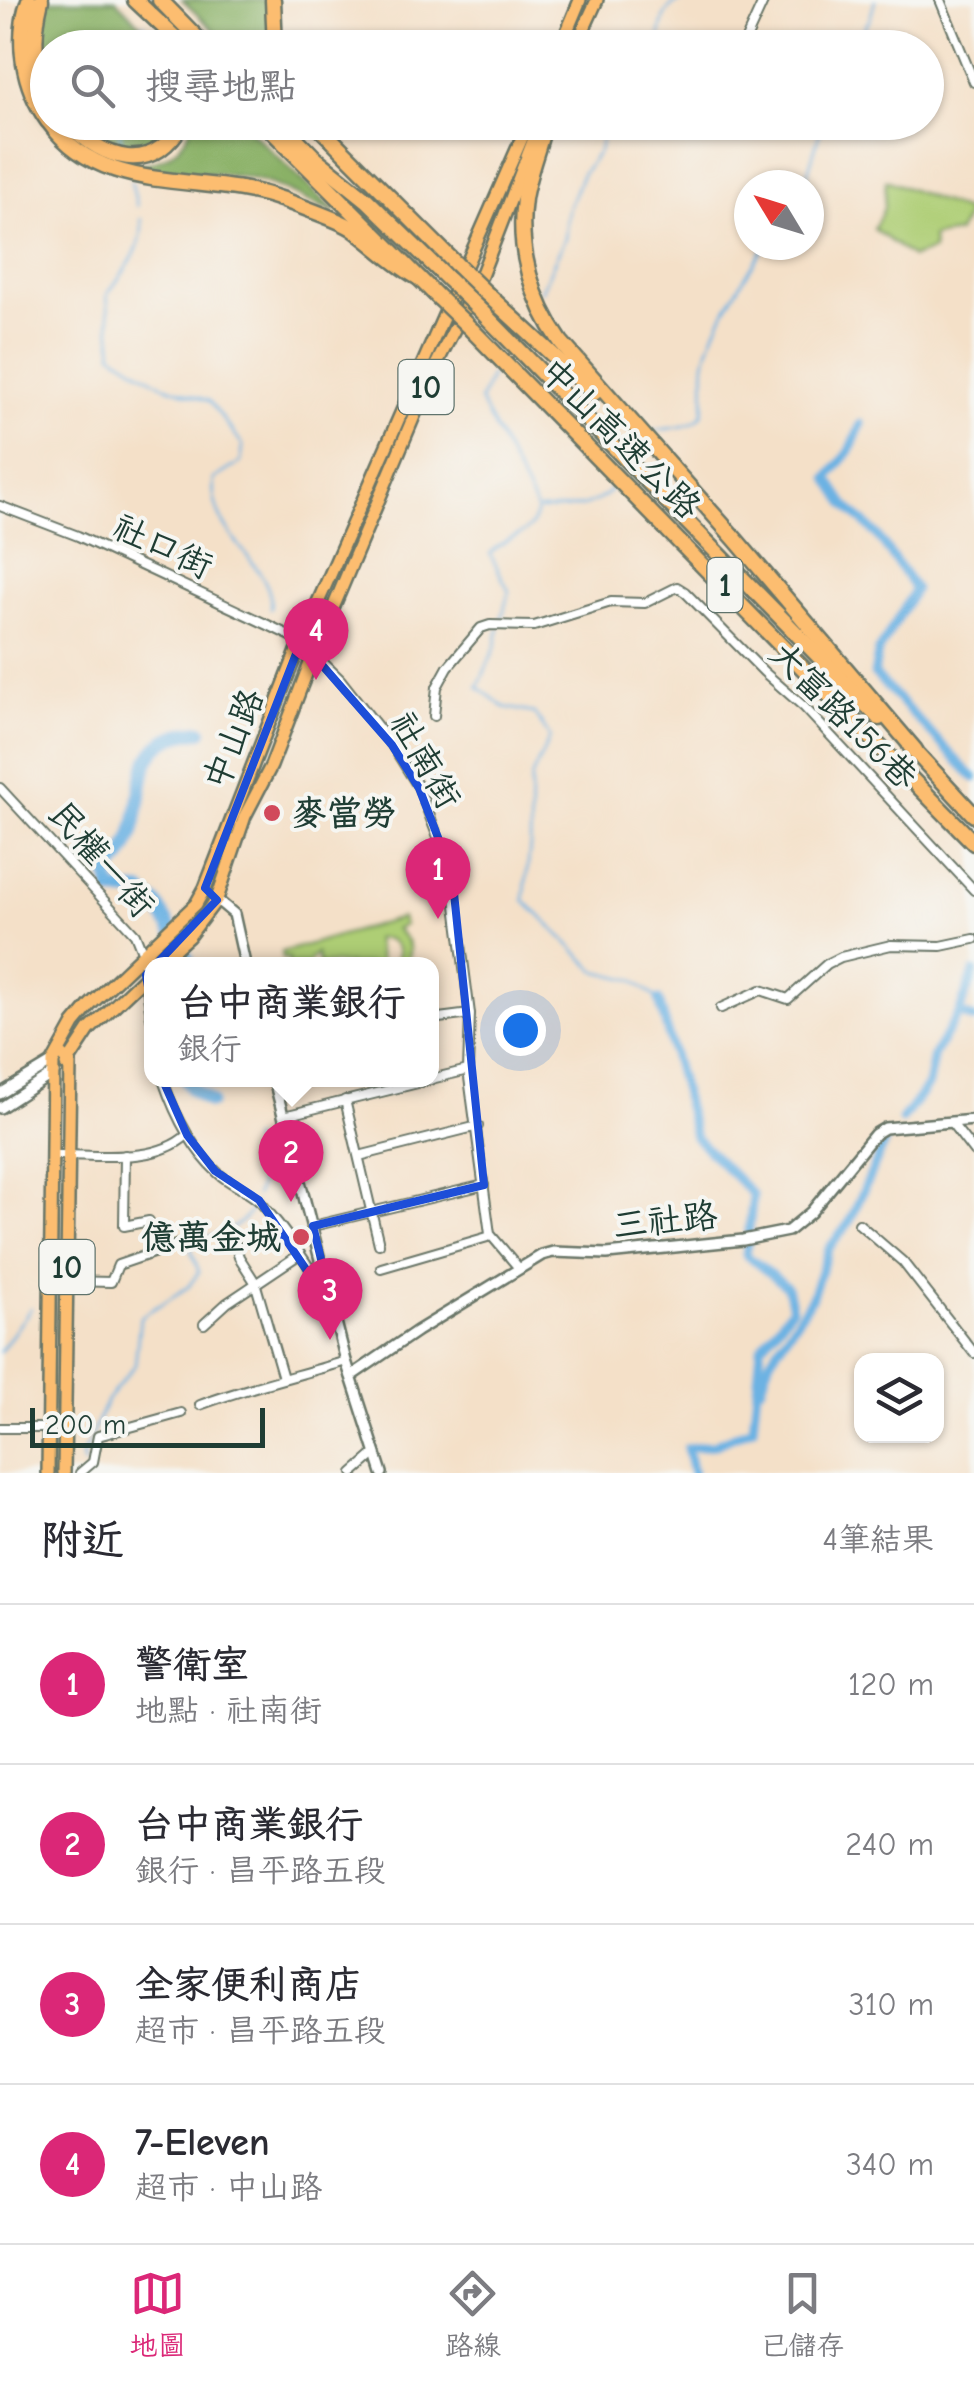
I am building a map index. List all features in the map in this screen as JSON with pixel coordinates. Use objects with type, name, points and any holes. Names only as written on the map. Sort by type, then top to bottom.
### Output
[{"type":"highway","points":[[30,0],[23,38],[30,87]]},
{"type":"highway","points":[[37,30],[42,0]]},
{"type":"highway","points":[[133,0],[157,30]]},
{"type":"highway","points":[[133,0],[166,30]]},
{"type":"highway","points":[[160,0],[189,30]]},
{"type":"highway","points":[[273,0],[274,30]]},
{"type":"highway","points":[[67,140],[82,154],[119,172],[252,191],[348,226],[392,263],[419,278]]},
{"type":"highway","points":[[88,140],[103,152],[132,158],[161,150],[168,140]]},
{"type":"highway","name":"中山高速公路","points":[[281,140],[800,662],[974,844]]},
{"type":"highway","name":"中山高速公路","points":[[297,140],[367,200],[481,311],[915,750],[974,815]]},
{"type":"highway","points":[[332,140],[487,294],[650,444]]},
{"type":"highway","points":[[539,140],[524,199],[524,246],[528,274],[548,324],[915,750]]},
{"type":"main road","points":[[568,30],[580,0]]},
{"type":"main road","points":[[583,30],[596,0]]},
{"type":"main road","name":"中山路","points":[[144,977],[90,1030],[70,1062],[56,1062],[82,1015],[196,904],[301,641],[521,140]]},
{"type":"main road","name":"中山路","points":[[166,957],[216,900],[246,816],[314,653],[433,372],[481,276],[536,140]]},
{"type":"main road","name":"10","points":[[48,1473],[56,1062]]},
{"type":"main road","name":"10","points":[[64,1473],[70,1062]]},
{"type":"street","points":[[750,30],[764,0]]},
{"type":"street","points":[[940,0],[974,82]]},
{"type":"street","points":[[964,53],[974,49]]},
{"type":"street","name":"社口街","points":[[0,506],[78,536],[301,641]]},
{"type":"street","name":"大富路156巷","points":[[434,716],[437,687],[480,628],[490,624],[534,626],[611,602],[645,603],[677,588],[804,707],[974,890]]},
{"type":"street","name":"社南街","points":[[301,641],[370,716],[420,788],[452,874],[470,1014],[468,1070],[491,1236]]},
{"type":"street","name":"民權一街","points":[[0,788],[135,934],[145,957]]},
{"type":"street","points":[[204,888],[234,914],[244,957]]},
{"type":"street","points":[[721,1008],[761,990],[788,999],[827,964],[841,957],[891,945],[941,946],[974,939]]},
{"type":"street","points":[[439,1018],[470,1014]]},
{"type":"street","name":"中山路","points":[[0,1094],[56,1062]]},
{"type":"street","name":"中山路","points":[[0,1108],[56,1062]]},
{"type":"street","points":[[439,1077],[468,1070]]},
{"type":"street","points":[[165,1087],[187,1135],[216,1171],[246,1195],[259,1200],[300,1254],[332,1309]]},
{"type":"street","points":[[276,1087],[346,1360],[382,1473]]},
{"type":"street","points":[[379,1087],[380,1092]]},
{"type":"street","points":[[284,1116],[399,1087]]},
{"type":"street","points":[[345,1100],[380,1244]]},
{"type":"street","name":"三社路","points":[[351,1376],[518,1268],[552,1252],[607,1254],[743,1240],[788,1230],[811,1212],[875,1134],[885,1128],[974,1120]]},
{"type":"street","points":[[951,1122],[974,1152]]},
{"type":"street","points":[[358,1156],[478,1126]]},
{"type":"street","points":[[53,1154],[125,1155],[159,1150],[187,1135]]},
{"type":"street","points":[[125,1155],[124,1226],[149,1220]]},
{"type":"street","points":[[313,1226],[484,1185]]},
{"type":"street","points":[[859,1224],[903,1262],[974,1353]]},
{"type":"street","points":[[233,1236],[238,1258],[255,1282],[283,1378]]},
{"type":"street","points":[[381,1268],[491,1236],[518,1268]]},
{"type":"street","points":[[67,1282],[112,1282],[118,1265],[179,1244]]},
{"type":"street","points":[[204,1324],[255,1282],[300,1254]]},
{"type":"street","points":[[200,1405],[256,1384],[346,1360]]},
{"type":"street","points":[[84,1470],[98,1436],[181,1413]]},
{"type":"street","points":[[0,1428],[48,1428]]},
{"type":"street","points":[[353,1473],[376,1453]]},
{"type":"highlighted area","points":[[301,641],[392,745],[419,788],[452,874],[484,1185],[313,1226],[333,1309],[259,1200],[215,1171],[187,1135],[164,1083],[146,975],[217,900],[205,888]]},
{"type":"green space","points":[[48,0],[116,0],[146,30],[43,30]]},
{"type":"green space","points":[[182,0],[269,0],[270,30],[213,30]]},
{"type":"green space","points":[[94,140],[161,140],[131,153],[102,146]]},
{"type":"green space","points":[[184,140],[260,140],[336,212],[249,178],[117,167],[153,162]]},
{"type":"green space","points":[[886,180],[968,212],[958,233],[932,237],[933,250],[912,257],[874,229],[884,208]]},
{"type":"green space","points":[[401,918],[404,925],[396,929],[404,937],[409,953],[408,957],[397,957],[396,948],[381,938],[375,939],[379,957],[317,957],[316,953],[313,957],[283,957],[282,952]]},
{"type":"waterway","points":[[661,30],[671,6],[686,0]]},
{"type":"waterway","points":[[863,30],[875,0]]},
{"type":"waterway","points":[[138,30],[145,24]]},
{"type":"waterway","points":[[541,291],[565,238],[568,209],[601,140]]},
{"type":"waterway","points":[[809,170],[818,140]]},
{"type":"waterway","points":[[131,181],[137,206]]},
{"type":"waterway","points":[[141,219],[137,249],[107,295],[113,354],[160,384],[209,401],[243,445],[241,462],[214,479],[214,499],[230,534],[264,579],[270,609]]},
{"type":"waterway","points":[[650,431],[684,426],[701,416],[708,349],[730,302],[757,260]]},
{"type":"waterway","points":[[530,310],[534,302]]},
{"type":"waterway","points":[[491,375],[480,401],[537,510],[530,527],[490,554],[509,591],[501,621]]},
{"type":"waterway","points":[[861,424],[850,451],[828,478],[845,504],[877,535],[915,589],[878,652],[874,674],[974,778]]},
{"type":"waterway","points":[[540,510],[588,504],[612,488]]},
{"type":"waterway","points":[[499,629],[478,687],[504,707],[534,713],[550,737],[531,778],[524,900],[596,971],[633,980],[659,1000]]},
{"type":"waterway","points":[[186,957],[157,904],[141,892],[111,891],[108,872],[125,852],[134,830],[146,766],[156,749],[173,737],[201,731]]},
{"type":"waterway","points":[[902,1120],[928,1085],[934,1054],[959,1013],[974,972]]},
{"type":"waterway","points":[[659,1000],[695,1137],[753,1195],[746,1255],[787,1287],[792,1308],[761,1347],[753,1428],[713,1445],[687,1448],[693,1473]]},
{"type":"waterway","points":[[959,1013],[974,1019]]},
{"type":"waterway","points":[[190,1087],[210,1102]]},
{"type":"waterway","points":[[762,1387],[769,1361],[811,1299],[829,1248],[849,1223],[887,1137]]},
{"type":"waterway","points":[[252,1139],[263,1173],[256,1195]]},
{"type":"waterway","points":[[84,1464],[82,1456],[107,1400],[135,1365],[140,1317],[188,1287],[199,1272],[191,1250],[193,1241],[237,1225],[254,1203]]},
{"type":"waterway","points":[[0,1352],[31,1308]]},
{"type":"place","name":"7-Eleven","points":[[316,680]]},
{"type":"place","name":"麥當勞","points":[[272,813]]},
{"type":"place","name":"警衛室","points":[[438,919]]},
{"type":"place","name":"台中商業銀行","points":[[291,1202]]},
{"type":"place","name":"億萬金城","points":[[301,1237]]},
{"type":"place","name":"全家便利商店","points":[[330,1340]]}]
